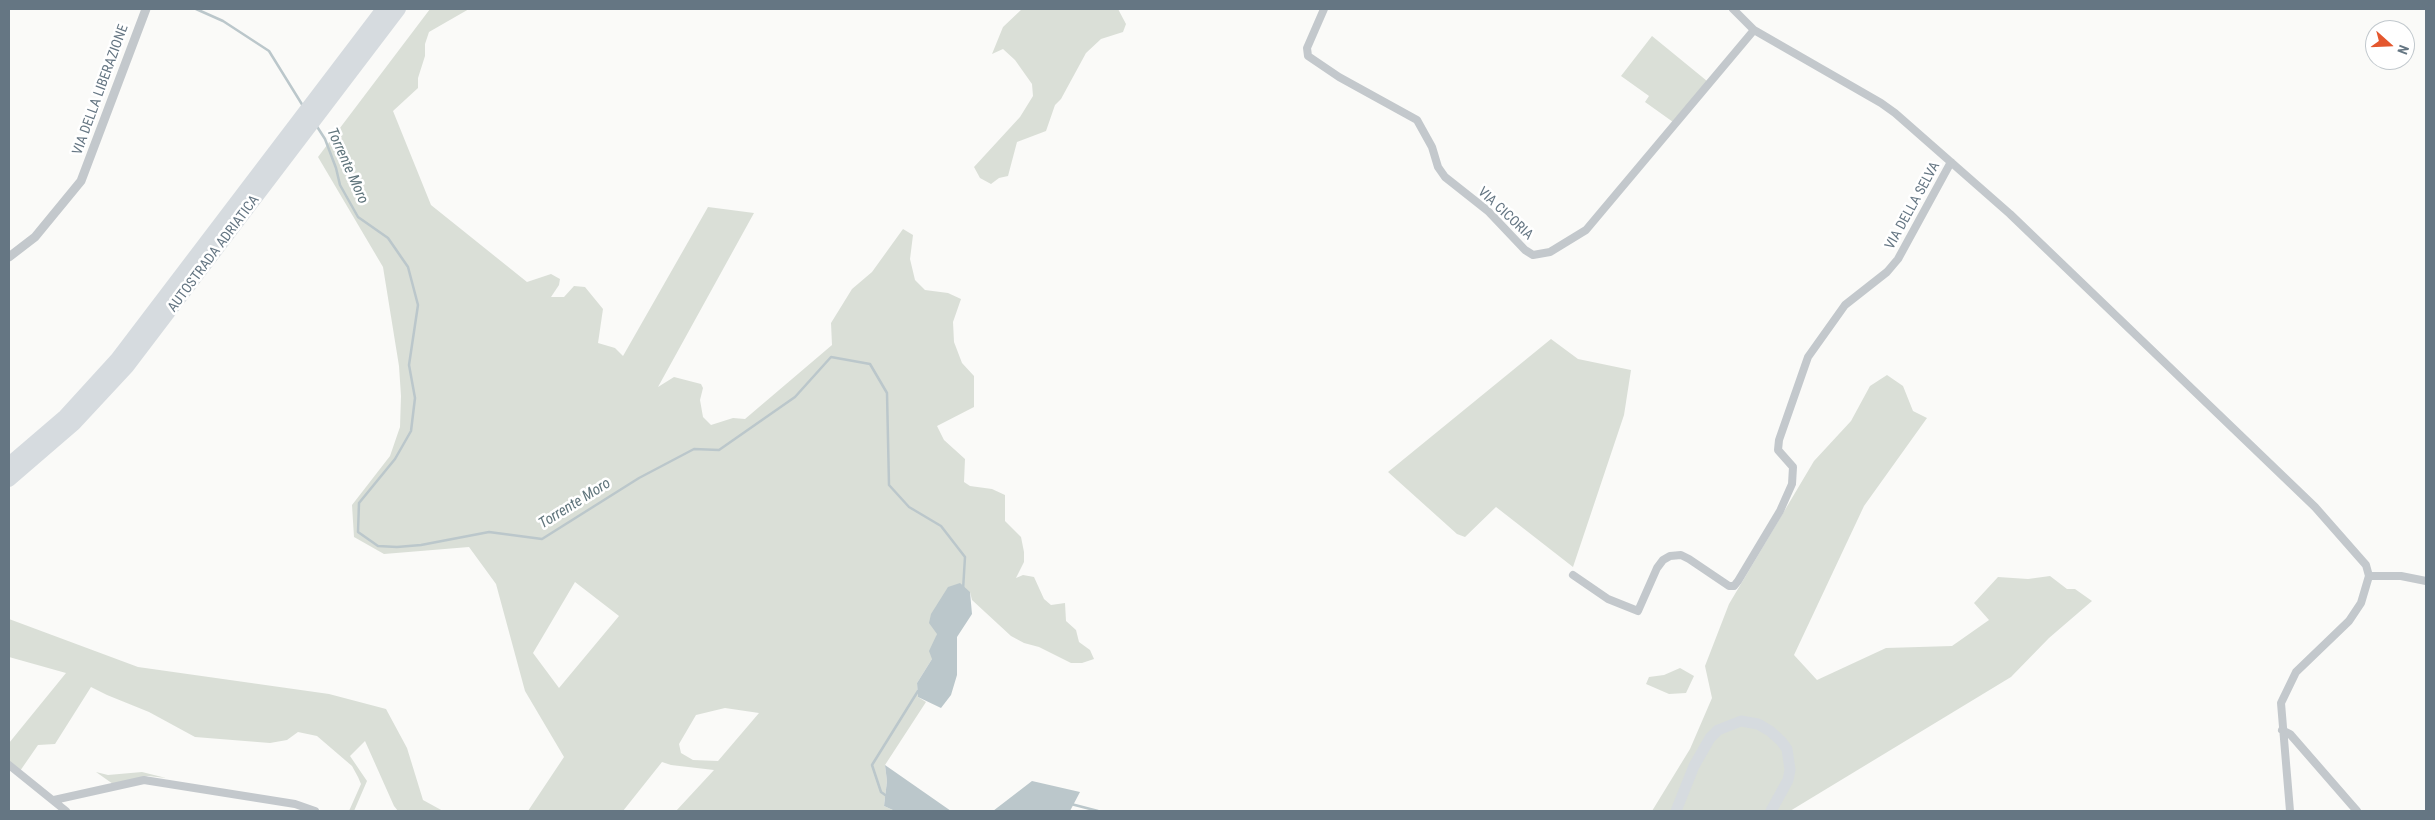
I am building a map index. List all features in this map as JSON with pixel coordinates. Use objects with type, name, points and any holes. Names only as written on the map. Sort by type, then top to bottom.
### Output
[{"type":"highway","name":"AUTOSTRADA ADRIATICA","points":[[9,464],[65,416],[117,359],[383,9]]},
{"type":"highway","name":"AUTOSTRADA ADRIATICA","points":[[9,480],[74,424],[127,367],[398,9]]},
{"type":"main road","points":[[1676,811],[1694,766],[1710,738],[1718,730],[1742,721],[1758,724],[1770,731],[1782,741],[1787,749],[1790,770],[1771,811]]},
{"type":"street","name":"VIA DELLA LIBERAZIONE","points":[[9,257],[35,237],[81,181],[146,9]]},
{"type":"street","name":"VIA CICORIA","points":[[1324,9],[1308,48],[1308,56],[1339,77],[1417,120],[1432,147],[1438,166],[1445,178],[1488,211],[1525,250],[1533,255],[1550,252],[1586,230],[1754,30]]},
{"type":"street","points":[[1732,9],[1754,30],[1881,103],[1951,162],[2010,214],[2315,507],[2366,565],[2369,576],[2361,603],[2349,621],[2296,672],[2286,688],[2281,703],[2290,811]]},
{"type":"street","name":"VIA DELLA SELVA","points":[[1573,575],[1608,599],[1638,611],[1658,568],[1663,560],[1670,556],[1681,555],[1729,586],[1734,586],[1780,511],[1792,484],[1793,467],[1778,450],[1779,440],[1808,357],[1845,305],[1887,272],[1898,259],[1951,162]]},
{"type":"street","points":[[2369,576],[2401,576],[2426,581]]},
{"type":"street","points":[[2282,730],[2290,734],[2357,811]]},
{"type":"street","points":[[9,765],[66,811]]},
{"type":"street","points":[[54,800],[144,780],[295,804],[315,811]]},
{"type":"shaded area","points":[[430,9],[469,9],[429,32],[425,44],[425,56],[418,78],[418,88],[393,111],[431,205],[527,282],[551,274],[560,279],[559,285],[551,297],[564,297],[574,286],[585,287],[603,309],[598,343],[615,348],[623,356],[708,207],[754,213],[658,387],[674,377],[701,384],[703,388],[700,400],[703,417],[711,425],[733,418],[745,419],[832,345],[831,323],[852,289],[872,272],[903,229],[913,235],[910,259],[915,280],[925,290],[948,293],[961,299],[953,322],[954,342],[962,363],[974,376],[974,407],[937,426],[944,440],[965,459],[964,482],[970,486],[992,489],[1005,495],[1005,521],[1021,537],[1024,552],[1024,562],[1016,578],[1023,575],[1034,577],[1044,599],[1051,605],[1065,603],[1066,621],[1076,630],[1079,642],[1090,650],[1094,659],[1082,663],[1071,663],[1011,636],[972,600],[970,592],[937,634],[932,659],[917,683],[918,697],[926,702],[885,765],[887,781],[884,806],[895,811],[676,811],[714,770],[671,765],[662,762],[623,811],[528,811],[564,757],[525,691],[496,584],[469,547],[384,554],[354,537],[352,505],[390,456],[400,427],[401,396],[399,366],[383,267],[318,157]],"holes":[[[575,582],[619,616],[559,688],[533,653]],[[725,708],[759,713],[718,761],[693,760],[681,753],[679,744],[696,715]]]},
{"type":"shaded area","points":[[1022,9],[1118,9],[1126,24],[1123,32],[1101,39],[1086,53],[1061,99],[1055,105],[1046,131],[1017,142],[1008,176],[999,178],[991,184],[980,178],[974,167],[1020,117],[1033,96],[1032,84],[1015,60],[1003,49],[992,54],[1003,27]]},
{"type":"shaded area","points":[[1652,36],[1707,81],[1673,122],[1645,102],[1649,96],[1621,76]]},
{"type":"shaded area","points":[[1551,339],[1578,359],[1631,370],[1624,415],[1573,567],[1496,507],[1465,537],[1457,534],[1388,472]]},
{"type":"shaded area","points":[[1887,375],[1903,386],[1913,411],[1927,418],[1864,506],[1794,655],[1817,680],[1886,648],[1952,646],[1989,620],[1974,603],[1998,577],[2028,579],[2050,576],[2067,589],[2075,589],[2092,601],[2049,638],[2011,677],[1790,811],[1652,811],[1690,749],[1712,698],[1705,666],[1729,604],[1814,461],[1851,421],[1870,386]]},
{"type":"shaded area","points":[[960,583],[970,592],[972,614],[957,637],[957,675],[951,695],[941,708],[918,697],[917,683],[932,659],[929,651],[937,634],[929,623],[931,614],[948,587]]},
{"type":"shaded area","points":[[9,619],[138,667],[329,694],[386,709],[407,748],[423,800],[443,811],[398,811],[365,741],[350,756],[367,781],[354,811],[349,811],[361,784],[352,766],[317,736],[298,732],[287,740],[270,743],[195,737],[149,712],[91,687],[55,744],[38,745],[20,771],[9,762],[9,743],[66,673],[9,657]]},
{"type":"shaded area","points":[[1680,668],[1694,676],[1686,693],[1669,694],[1646,684],[1649,677],[1664,675]]},
{"type":"shaded area","points":[[885,765],[951,811],[895,811],[884,806],[887,781]]},
{"type":"shaded area","points":[[96,772],[108,775],[142,772],[166,778],[148,776],[113,784]]},
{"type":"shaded area","points":[[1032,781],[1080,792],[1070,811],[993,811]]},
{"type":"waterway","name":"Torrente Moro","points":[[196,9],[223,21],[269,51],[303,106]]},
{"type":"waterway","name":"Torrente Moro","points":[[316,125],[325,139],[340,185],[358,217],[388,238],[408,267],[418,305],[409,365],[415,398],[411,431],[395,459],[359,503],[358,532],[378,546],[397,547],[421,545],[489,532],[542,539],[639,478],[694,449],[719,450],[795,397],[831,357],[870,364],[887,393],[889,485],[909,507],[941,526],[965,557],[963,590]]},
{"type":"waterway","name":"Torrente Moro","points":[[888,797],[881,792],[872,765],[918,691]]},
{"type":"waterway","name":"Torrente Moro","points":[[1071,804],[1098,811]]}]
